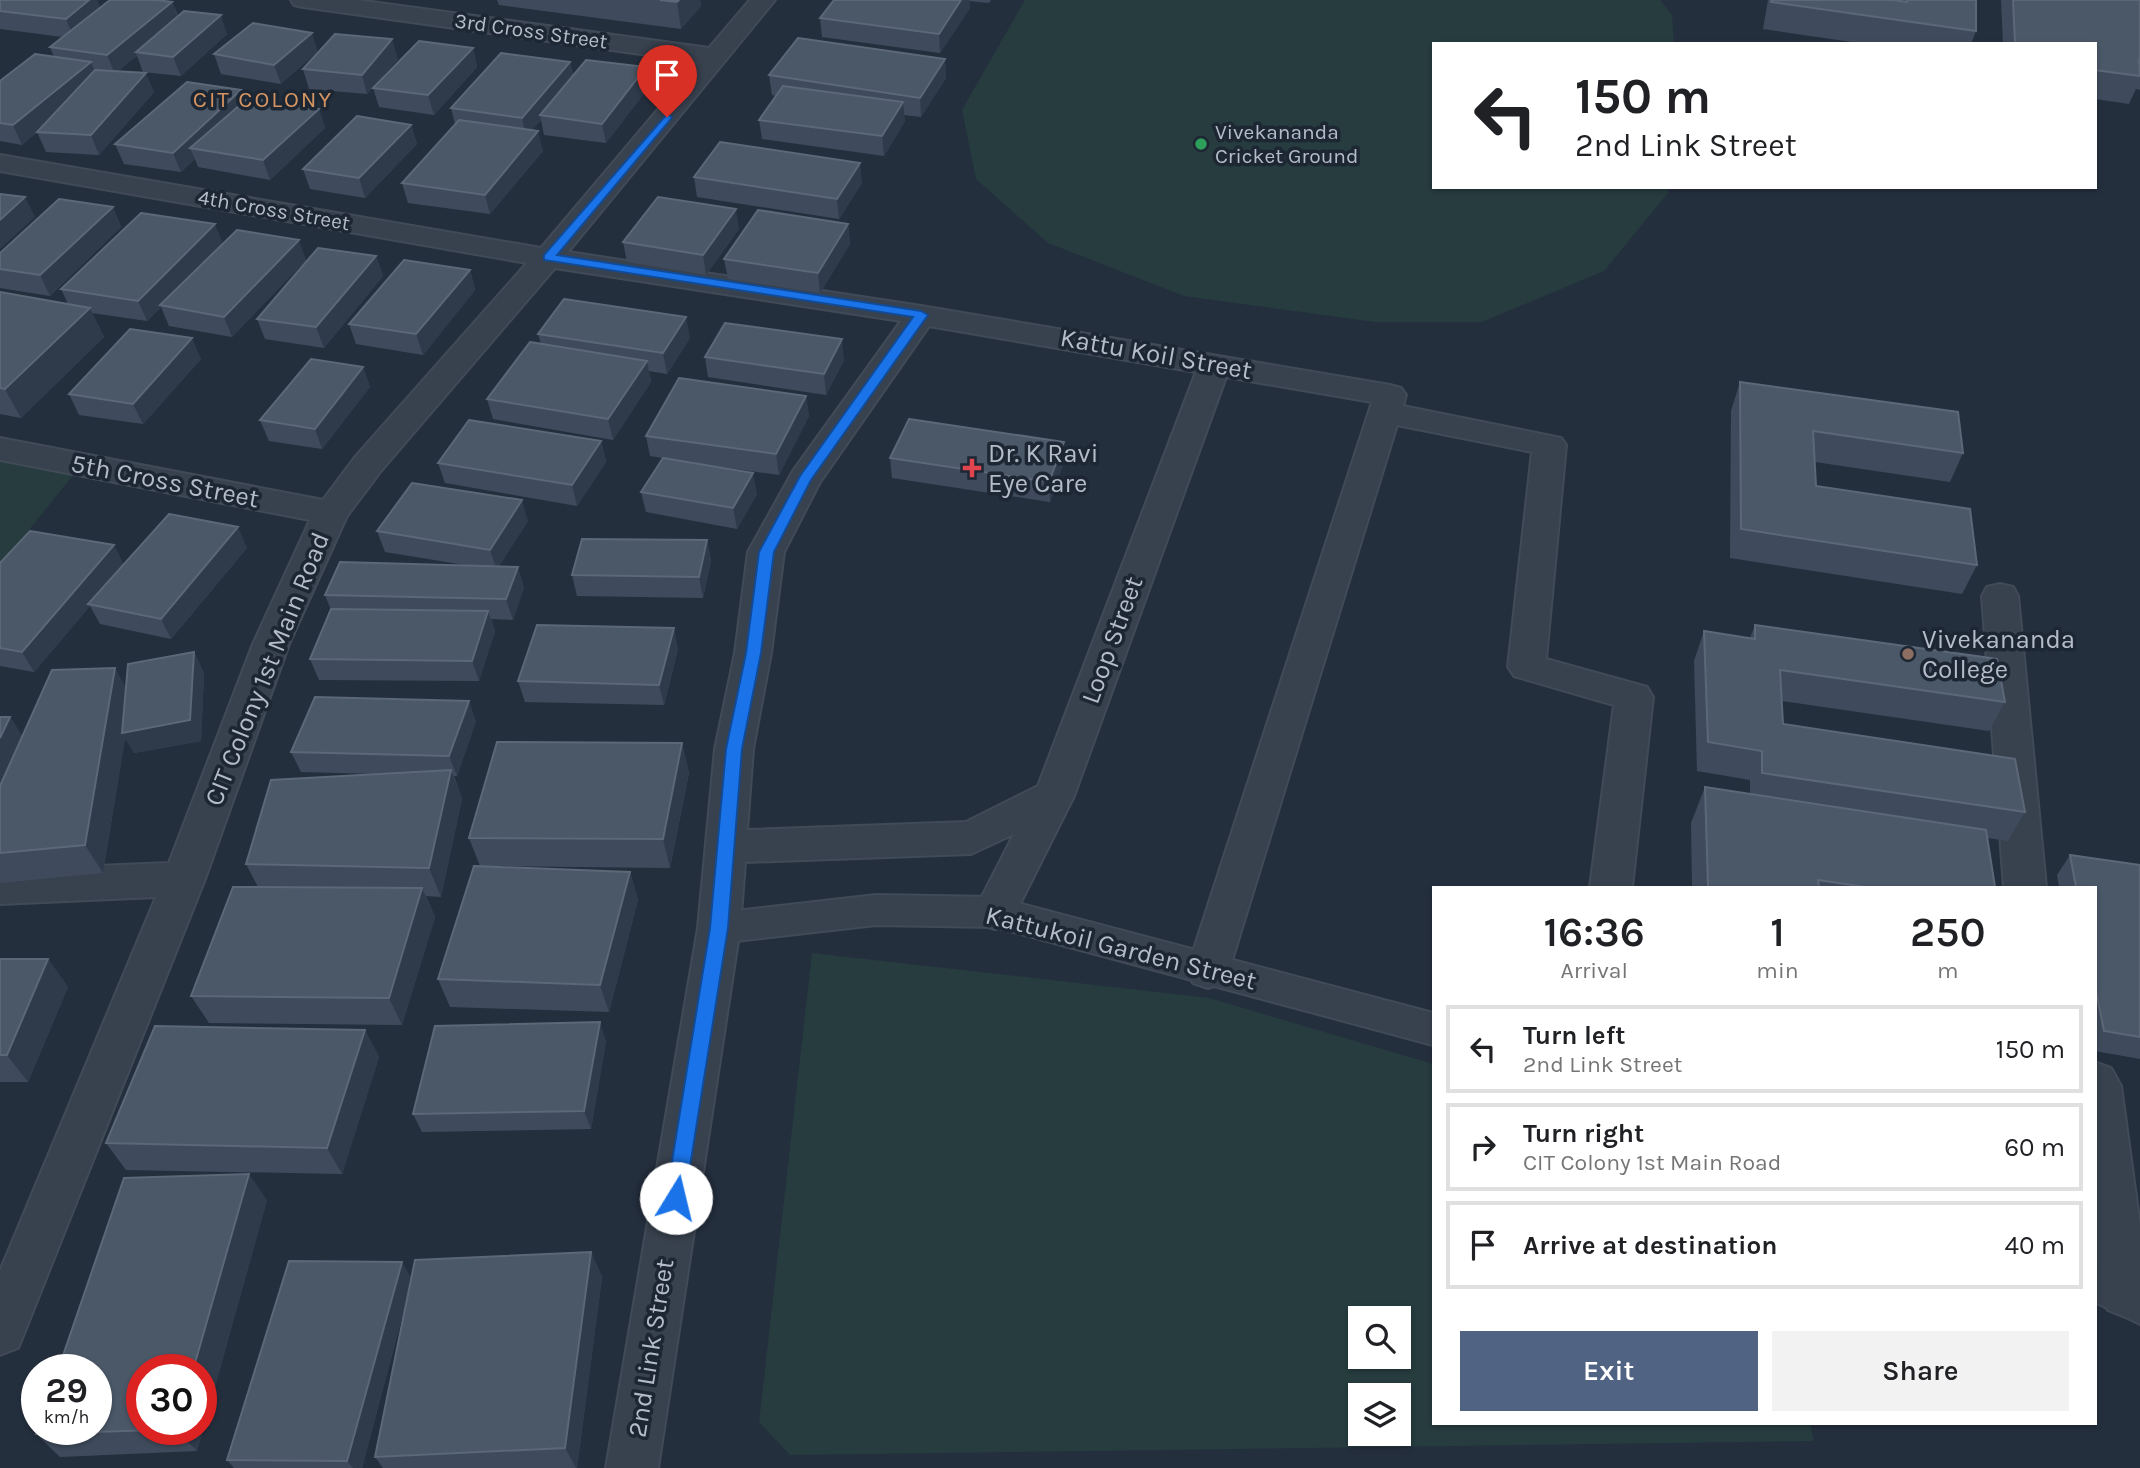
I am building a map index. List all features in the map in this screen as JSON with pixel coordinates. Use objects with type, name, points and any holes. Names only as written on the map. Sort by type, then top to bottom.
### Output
[{"type":"street","name":"3rd Cross Street","points":[[303,0],[718,57]]},
{"type":"street","name":"CIT Colony 1st Main Road","points":[[0,1331],[184,880],[271,644],[331,513],[368,464],[548,258],[763,0]]},
{"type":"street","name":"4th Cross Street","points":[[0,163],[548,258]]},
{"type":"street","points":[[548,258],[921,315]]},
{"type":"street","name":"Kattu Koil Street","points":[[921,315],[1215,363],[1549,445],[1528,667],[1634,697],[1611,886]]},
{"type":"street","name":"2nd Link Street","points":[[632,1468],[719,928],[734,749],[753,653],[766,552],[805,479],[921,315]]},
{"type":"street","name":"Loop Street","points":[[995,912],[1054,796],[1215,363]]},
{"type":"street","points":[[1208,970],[1388,404]]},
{"type":"street","name":"5th Cross Street","points":[[0,449],[331,513]]},
{"type":"street","points":[[2000,596],[2025,886]]},
{"type":"street","points":[[727,847],[971,838],[1054,796]]},
{"type":"street","points":[[0,887],[184,880]]},
{"type":"street","points":[[2097,1085],[2120,1293]]},
{"type":"lane","name":"Kattukoil Garden Street","points":[[719,928],[876,910],[995,912],[1432,1029]]},
{"type":"green space","name":"Vivekananda Cricket Ground","points":[[1025,0],[1660,0],[1672,15],[1674,42],[1432,42],[1432,189],[1668,189],[1668,193],[1604,271],[1482,322],[1375,322],[1184,296],[1048,243],[976,179],[962,110]]},
{"type":"green space","points":[[0,455],[78,469],[0,566]]},
{"type":"green space","points":[[812,953],[1209,998],[1432,1064],[1432,1425],[1810,1425],[1814,1441],[790,1455],[759,1422]]},
{"type":"building","points":[[0,0],[89,0],[66,19],[0,11]]},
{"type":"building","points":[[110,0],[172,2],[107,55],[50,47]]},
{"type":"building","points":[[834,0],[961,0],[939,34],[820,18]]},
{"type":"building","points":[[1976,0],[1976,31],[1771,2]]},
{"type":"building","points":[[2013,0],[2140,0],[2140,76],[2097,70],[2097,42],[2015,42]]},
{"type":"building","points":[[184,11],[221,15],[173,57],[136,52]]},
{"type":"building","points":[[253,23],[312,33],[274,65],[214,54]]},
{"type":"building","points":[[335,34],[392,39],[362,75],[303,69]]},
{"type":"building","points":[[798,38],[945,59],[920,98],[769,75]]},
{"type":"building","points":[[419,41],[473,48],[428,95],[373,88]]},
{"type":"building","points":[[501,53],[570,62],[522,118],[451,108]]},
{"type":"building","points":[[35,54],[91,62],[13,125],[0,123],[0,81]]},
{"type":"building","points":[[586,60],[646,67],[602,124],[540,115]]},
{"type":"building","points":[[95,70],[146,73],[91,135],[37,132]]},
{"type":"building","points":[[187,82],[241,90],[173,153],[115,144]]},
{"type":"building","points":[[783,86],[903,102],[882,136],[759,120]]},
{"type":"building","points":[[248,98],[319,109],[263,160],[190,148]]},
{"type":"building","points":[[357,116],[411,125],[359,178],[303,169]]},
{"type":"building","points":[[459,120],[538,131],[485,195],[402,183]]},
{"type":"building","points":[[720,142],[860,163],[837,199],[694,177]]},
{"type":"building","points":[[0,194],[25,197],[0,220]]},
{"type":"building","points":[[658,197],[736,209],[703,255],[623,242]]},
{"type":"building","points":[[59,199],[113,207],[40,275],[0,269],[0,253]]},
{"type":"building","points":[[758,210],[848,224],[818,273],[724,259]]},
{"type":"building","points":[[141,213],[215,224],[138,301],[61,289]]},
{"type":"building","points":[[237,230],[299,240],[224,317],[160,305]]},
{"type":"building","points":[[318,248],[376,256],[316,327],[257,319]]},
{"type":"building","points":[[404,260],[470,270],[416,334],[349,324]]},
{"type":"building","points":[[0,292],[90,308],[5,389],[0,388]]},
{"type":"building","points":[[564,299],[686,317],[663,353],[538,334]]},
{"type":"building","points":[[725,323],[842,339],[824,374],[705,357]]},
{"type":"building","points":[[130,329],[192,338],[133,404],[69,394]]},
{"type":"building","points":[[530,342],[647,361],[608,419],[487,399]]},
{"type":"building","points":[[311,359],[363,367],[315,429],[260,420]]},
{"type":"building","points":[[679,378],[806,396],[776,454],[646,436]]},
{"type":"building","points":[[1740,382],[1958,412],[1963,453],[1813,431],[1816,486],[1970,509],[1977,565],[1741,529]]},
{"type":"building","points":[[909,419],[1064,442],[1049,482],[890,458]]},
{"type":"building","points":[[469,420],[601,441],[572,485],[438,463]]},
{"type":"building","points":[[663,458],[753,473],[733,508],[641,492]]},
{"type":"building","points":[[412,483],[522,500],[490,550],[377,531]]},
{"type":"building","points":[[169,514],[238,527],[161,619],[88,604]]},
{"type":"building","points":[[30,531],[114,545],[22,652],[0,648],[0,563]]},
{"type":"building","points":[[582,539],[707,540],[699,577],[572,575]]},
{"type":"building","points":[[340,562],[518,567],[506,599],[325,595]]},
{"type":"building","points":[[331,609],[488,611],[472,661],[310,659]]},
{"type":"building","points":[[537,625],[674,628],[659,685],[518,681]]},
{"type":"building","points":[[1755,625],[1997,659],[2005,702],[1780,670],[1783,724],[2015,759],[2025,812],[1762,773],[1762,751],[1708,742],[1704,631],[1755,639]]},
{"type":"building","points":[[194,652],[190,720],[122,733],[128,664]]},
{"type":"building","points":[[115,668],[85,845],[0,853],[0,786],[52,670]]},
{"type":"building","points":[[315,697],[469,701],[449,756],[291,752]]},
{"type":"building","points":[[0,717],[10,717],[0,738]]},
{"type":"building","points":[[497,742],[682,743],[663,839],[469,838]]},
{"type":"building","points":[[451,770],[429,868],[246,864],[271,780]]},
{"type":"building","points":[[1705,787],[1986,830],[1995,886],[1858,886],[1818,880],[1819,886],[1708,886]]},
{"type":"building","points":[[2070,855],[2140,865],[2140,1037],[2104,1031],[2097,995],[2097,886],[2076,886]]},
{"type":"building","points":[[474,866],[630,872],[600,985],[438,979]]},
{"type":"building","points":[[233,887],[422,888],[389,998],[191,996]]},
{"type":"building","points":[[0,959],[48,959],[7,1055],[0,1055]]},
{"type":"building","points":[[600,1022],[584,1111],[413,1114],[435,1026]]},
{"type":"building","points":[[155,1026],[365,1030],[327,1148],[106,1143]]},
{"type":"building","points":[[249,1174],[198,1354],[126,1354],[126,1431],[112,1431],[112,1354],[64,1354],[124,1178]]},
{"type":"building","points":[[591,1252],[565,1448],[375,1457],[415,1260]]},
{"type":"building","points":[[289,1261],[402,1262],[347,1461],[227,1460]]},
{"type":"place","name":"Vivekananda Cricket Ground","points":[[1201,144]]},
{"type":"place","name":"Dr. K Ravi Eye Care","points":[[972,468]]},
{"type":"place","name":"Vivekananda College","points":[[1908,654]]},
{"type":"district","name":"CIT COLONY","points":[[263,99]]},
{"type":"route","points":[[667,117],[548,258],[921,315],[805,479],[766,552],[753,653],[734,749],[719,928],[676,1198]]}]
